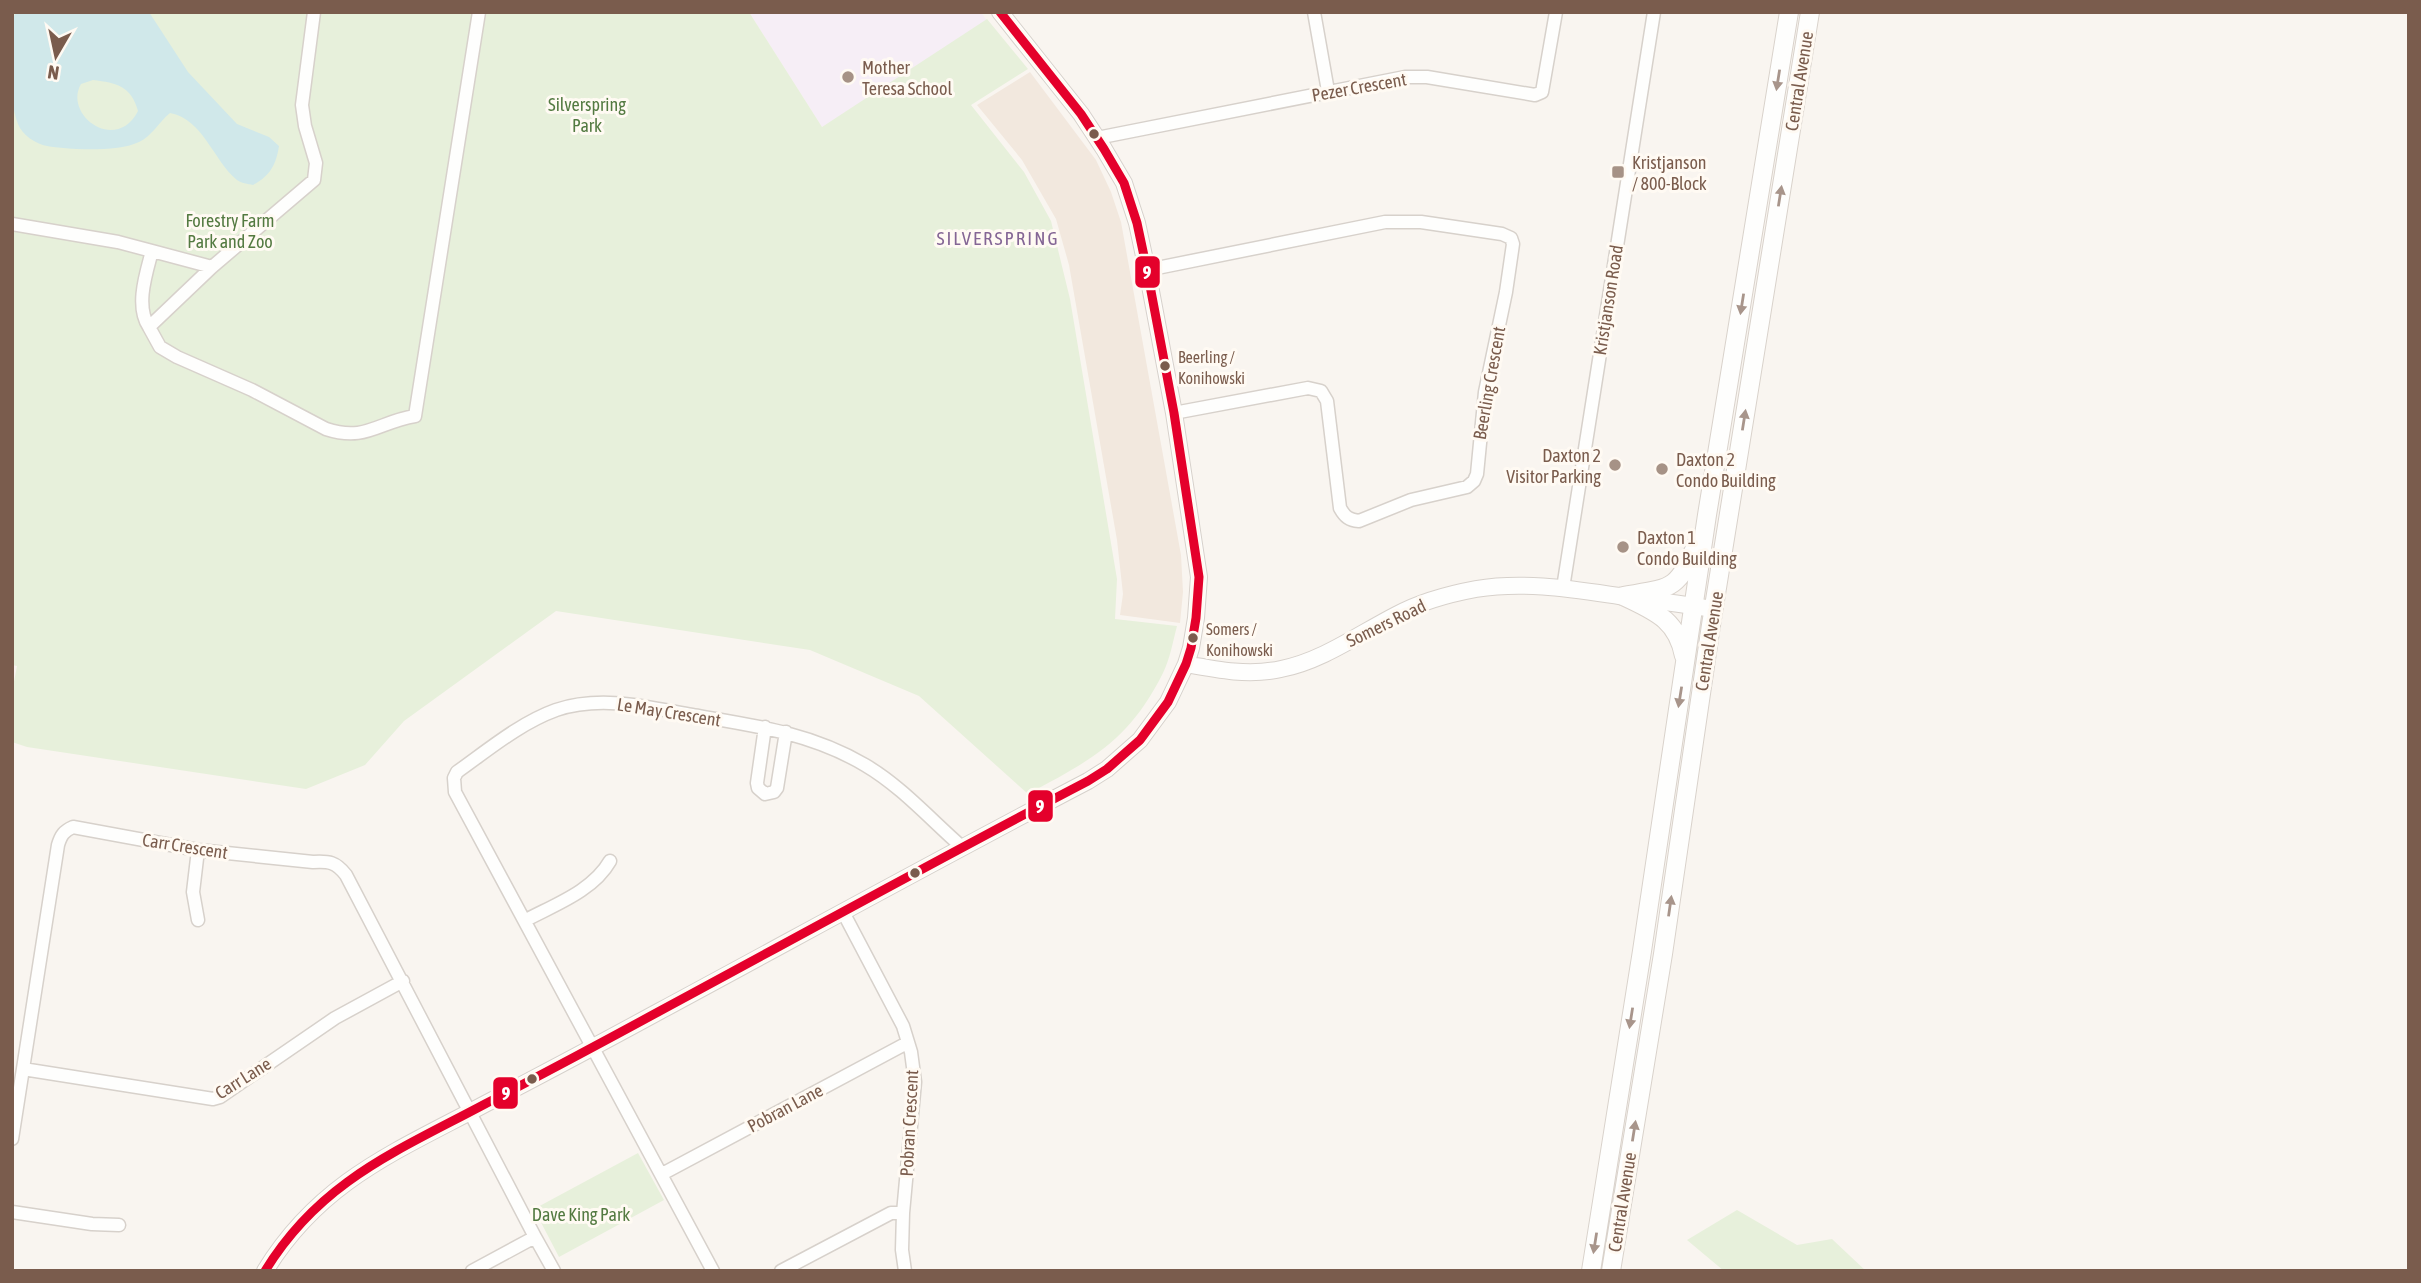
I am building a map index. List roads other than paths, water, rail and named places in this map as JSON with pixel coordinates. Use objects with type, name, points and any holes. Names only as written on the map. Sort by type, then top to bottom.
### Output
[{"type":"main road","name":"Central Avenue","points":[[1591,1271],[1707,515],[1789,12]]},
{"type":"main road","name":"Central Avenue","points":[[1611,1271],[1663,954],[1713,609],[1810,12]]},
{"type":"main road","points":[[1623,596],[1657,590],[1678,580],[1689,565],[1707,515]]},
{"type":"main road","points":[[1623,596],[1651,610],[1672,625],[1682,646],[1685,663]]},
{"type":"street","points":[[149,327],[212,267],[314,180],[316,163],[302,105],[314,12]]},
{"type":"street","points":[[152,251],[142,302],[145,320],[160,347],[345,435],[376,430],[399,419],[415,416],[479,12]]},
{"type":"street","points":[[265,1271],[294,1229],[337,1188],[372,1163],[1107,769],[1140,740],[1168,702],[1186,664],[1196,618],[1199,577],[1174,413],[1137,223],[1124,183],[1097,138],[1000,12]]},
{"type":"street","points":[[1314,12],[1328,91]]},
{"type":"street","name":"Pezer Crescent","points":[[1097,138],[1405,77],[1427,77],[1535,95],[1542,92],[1556,12]]},
{"type":"street","name":"Kristjanson Road","points":[[1563,588],[1654,12]]},
{"type":"street","name":"Beerling Crescent","points":[[1147,270],[1373,223],[1398,221],[1502,234],[1511,238],[1513,244],[1485,392],[1477,474],[1467,487],[1411,500],[1353,521],[1340,508],[1327,401],[1321,391],[1308,388],[1174,413]]},
{"type":"street","points":[[12,224],[118,242],[212,267]]},
{"type":"street","name":"Somers Road","points":[[1186,664],[1221,671],[1260,672],[1282,669],[1323,654],[1399,613],[1425,603],[1476,589],[1504,586],[1563,588],[1713,609]]},
{"type":"street","name":"Le May Crescent","points":[[593,1046],[455,792],[454,778],[457,772],[534,720],[586,703],[619,703],[786,732],[867,766],[885,778],[962,847]]},
{"type":"street","points":[[765,727],[757,783],[758,788],[765,794],[774,792],[777,788],[786,732]]},
{"type":"street","name":"Carr Crescent","points":[[12,1139],[61,836],[66,830],[74,827],[198,850],[313,862],[331,861],[339,865],[346,875],[554,1271]]},
{"type":"street","points":[[198,850],[192,891],[198,920]]},
{"type":"street","points":[[526,920],[586,887],[605,870],[610,861]]},
{"type":"street","name":"Pobran Crescent","points":[[843,912],[903,1026],[915,1082],[903,1213],[902,1250],[905,1271]]},
{"type":"street","name":"Carr Lane","points":[[23,1069],[213,1099],[220,1097],[353,1007],[402,981]]},
{"type":"street","name":"Pobran Lane","points":[[662,1174],[908,1043]]},
{"type":"street","points":[[593,1046],[713,1271]]},
{"type":"street","points":[[12,1212],[92,1224],[119,1225]]},
{"type":"street","points":[[781,1271],[891,1213],[903,1213]]},
{"type":"street","points":[[472,1271],[535,1237]]},
{"type":"water","points":[[16,12],[149,12],[188,72],[237,124],[269,137],[279,146],[271,169],[253,185],[239,181],[191,123],[170,113],[148,136],[130,145],[107,149],[81,149],[47,146],[34,141],[20,128],[12,100],[12,21]],"holes":[[[93,80],[116,85],[127,91],[138,111],[128,123],[117,129],[106,130],[85,118],[77,96],[81,84]]]},
{"type":"place","name":"Mother Teresa School","points":[[848,77]]},
{"type":"place","name":"Kristjanson / 800-Block","points":[[1618,172]]},
{"type":"place","name":"Beerling / Konihowski","points":[[1165,366]]},
{"type":"place","name":"Daxton 2 Visitor Parking","points":[[1615,465]]},
{"type":"place","name":"Daxton 2 Condo Building","points":[[1662,469]]},
{"type":"place","name":"Daxton 1 Condo Building","points":[[1623,547]]},
{"type":"place","name":"Somers / Konihowski","points":[[1193,638]]},
{"type":"district","name":"SILVERSPRING","points":[[998,238]]},
{"type":"park label","name":"Silverspring Park","points":[[587,114]]},
{"type":"park label","name":"Forestry Farm Park and Zoo","points":[[230,230]]},
{"type":"park label","name":"Dave King Park","points":[[581,1214]]}]
